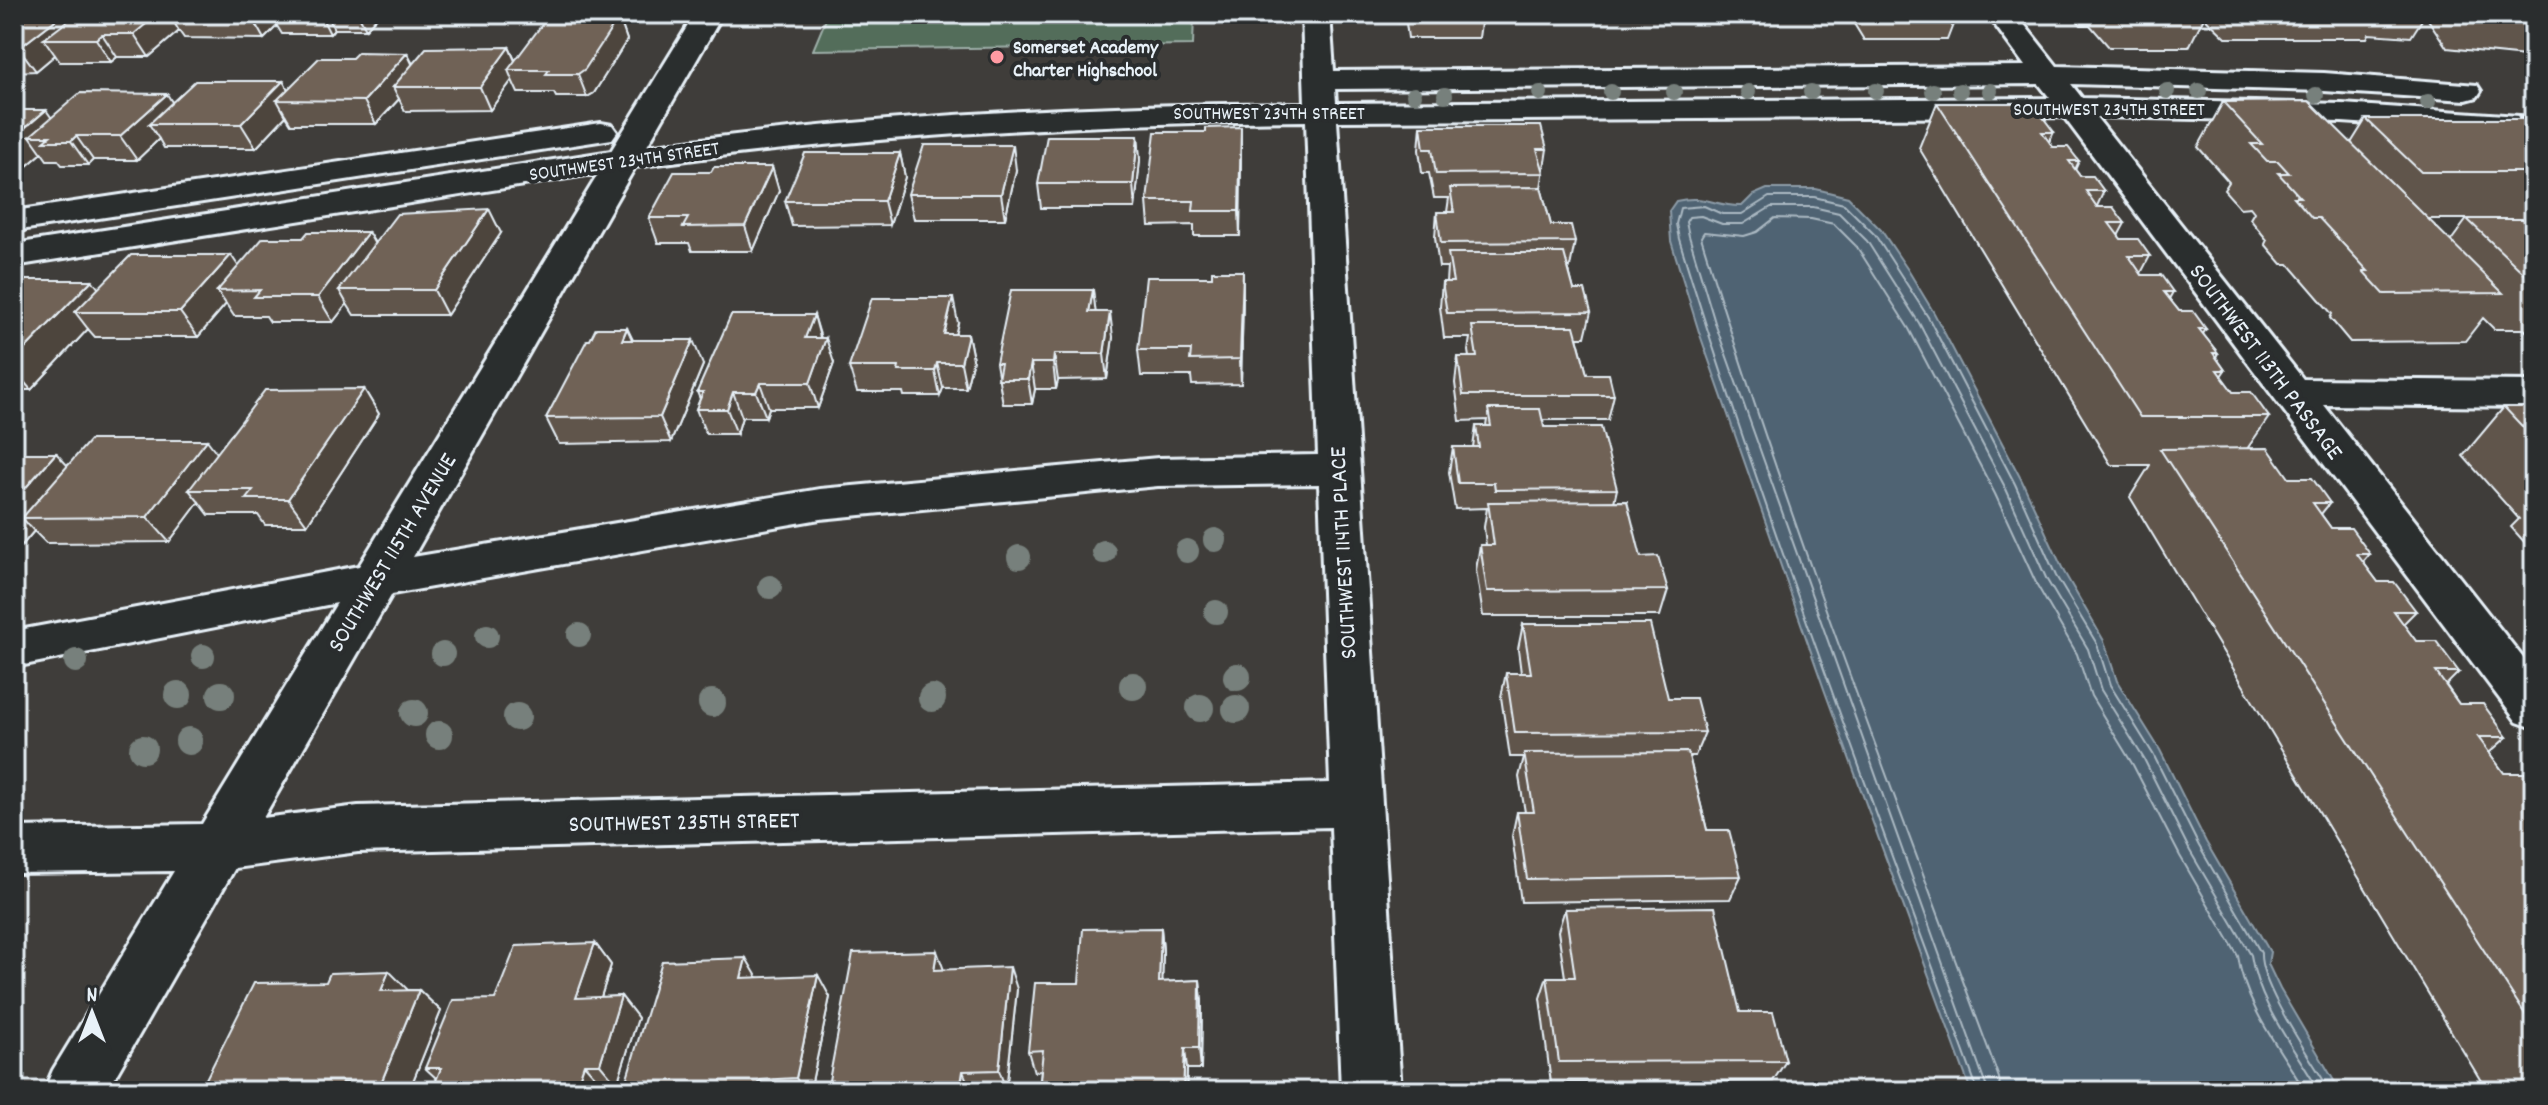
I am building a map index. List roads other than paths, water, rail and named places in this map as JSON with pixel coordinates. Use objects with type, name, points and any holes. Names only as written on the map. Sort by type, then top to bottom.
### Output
[{"type":"street","name":"SOUTHWEST 115TH AVENUE","points":[[74,1091],[709,14]]},
{"type":"street","name":"SOUTHWEST 114TH PLACE","points":[[1316,14],[1312,90],[1337,469],[1371,1091]]},
{"type":"street","name":"SOUTHWEST 113TH PASSAGE","points":[[2001,14],[2534,708]]},
{"type":"street","name":"SOUTHWEST 234TH STREET","points":[[14,221],[518,143],[741,143],[918,127],[1153,113],[1312,90],[2048,75],[2274,79],[2494,93]]},
{"type":"street","name":"SOUTHWEST 234TH STREET","points":[[1312,90],[2342,113],[2534,126]]},
{"type":"street","name":"SOUTHWEST 234TH STREET","points":[[14,255],[632,144],[773,111]]},
{"type":"street","points":[[2289,392],[2534,394]]},
{"type":"street","points":[[14,649],[269,598],[820,504],[1158,472],[1337,469]]},
{"type":"street","name":"SOUTHWEST 235TH STREET","points":[[14,850],[217,847],[358,829],[1355,804]]},
{"type":"water","points":[[1767,189],[1816,189],[1848,197],[1881,230],[1908,270],[1934,313],[2022,481],[2064,572],[2104,641],[2117,681],[2160,750],[2206,842],[2270,952],[2268,964],[2280,989],[2340,1091],[1971,1091],[1824,689],[1699,332],[1671,241],[1669,211],[1676,201],[1695,199],[1742,206],[1753,195]]},
{"type":"place","name":"Somerset Academy Charter Highschool","points":[[997,57]]}]
